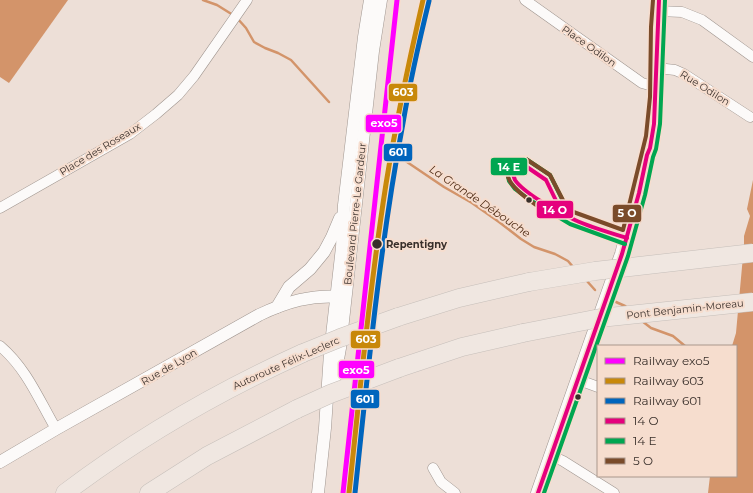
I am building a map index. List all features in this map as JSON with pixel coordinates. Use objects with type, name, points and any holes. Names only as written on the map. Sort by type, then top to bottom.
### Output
[{"type":"highway","name":"Autoroute Félix-Leclerc","points":[[65,493],[116,456],[174,419],[236,385],[303,353],[398,317],[459,298],[529,282],[595,271],[753,253]]},
{"type":"highway","name":"Pont Benjamin-Moreau","points":[[149,493],[207,456],[297,409],[330,394],[399,368],[462,347],[522,333],[600,318],[753,302]]},
{"type":"main road","points":[[538,493],[579,380],[622,254],[634,212],[651,142],[656,87],[659,6]]},
{"type":"street","name":"Boulevard Pierre-Le Gardeur","points":[[341,297],[344,205],[363,44],[370,0]]},
{"type":"street","name":"Boulevard Pierre-Le Gardeur","points":[[318,493],[325,428],[330,353],[341,297],[381,0]]},
{"type":"street","name":"Place Odilon","points":[[525,0],[642,83],[656,87]]},
{"type":"street","name":"Place des Roseaux","points":[[0,208],[130,134],[156,114],[186,86],[203,65],[223,33],[246,1]]},
{"type":"street","points":[[659,6],[682,12],[702,20],[753,57]]},
{"type":"street","name":"Rue Odilon","points":[[657,68],[675,70],[684,74],[750,117]]},
{"type":"street","points":[[277,307],[289,287],[310,269],[324,252],[332,237],[344,205]]},
{"type":"street","name":"Rue de Lyon","points":[[0,462],[56,429],[277,307],[304,298],[341,297]]},
{"type":"street","points":[[0,346],[12,356],[26,375],[56,429]]},
{"type":"street","points":[[579,380],[597,387]]},
{"type":"street","points":[[552,456],[563,461],[614,493]]},
{"type":"street","points":[[433,468],[440,482],[456,493]]},
{"type":"shaded area","points":[[0,0],[68,0],[9,83],[0,77]]},
{"type":"shaded area","points":[[753,180],[753,493],[708,493],[710,477],[737,477],[737,345],[732,345],[736,333],[744,236],[750,216],[747,209]]},
{"type":"waterway","name":"La Grande Débouche","points":[[203,0],[217,5],[233,15]]},
{"type":"waterway","name":"La Grande Débouche","points":[[237,18],[246,28],[254,42],[291,60],[329,102]]},
{"type":"waterway","name":"La Grande Débouche","points":[[394,152],[444,187],[472,203],[521,239],[534,247],[555,254],[568,261],[574,268]]},
{"type":"waterway","name":"La Grande Débouche","points":[[586,280],[595,290]]},
{"type":"waterway","name":"La Grande Débouche","points":[[616,302],[628,308]]},
{"type":"waterway","name":"La Grande Débouche","points":[[642,321],[651,328],[673,336],[684,345]]},
{"type":"rail line","name":"exo5","points":[[343,493],[397,0]]},
{"type":"rail line","name":"603","points":[[349,493],[361,377],[380,222],[394,138],[423,0]]},
{"type":"rail line","name":"601","points":[[355,493],[381,261],[395,169],[409,92],[429,1]]},
{"type":"transit line","points":[[536,205],[519,192],[509,180],[507,173],[508,167],[513,160],[526,159],[550,175],[568,210],[623,230],[646,136],[650,97],[653,0]]},
{"type":"transit line","points":[[538,493],[622,254],[639,193],[654,124],[659,0]]},
{"type":"transit line","points":[[544,493],[628,256],[645,195],[656,149],[660,124],[665,0]]},
{"type":"transit line","points":[[567,209],[550,175],[526,159],[515,159],[511,161],[507,172],[509,181],[515,189],[530,200],[570,224],[625,244]]},
{"type":"transit line","points":[[562,213],[546,180],[524,165],[516,165],[513,172],[515,180],[525,190],[541,201],[557,211],[591,227],[627,238]]},
{"type":"place","name":"Repentigny","points":[[377,244]]}]
